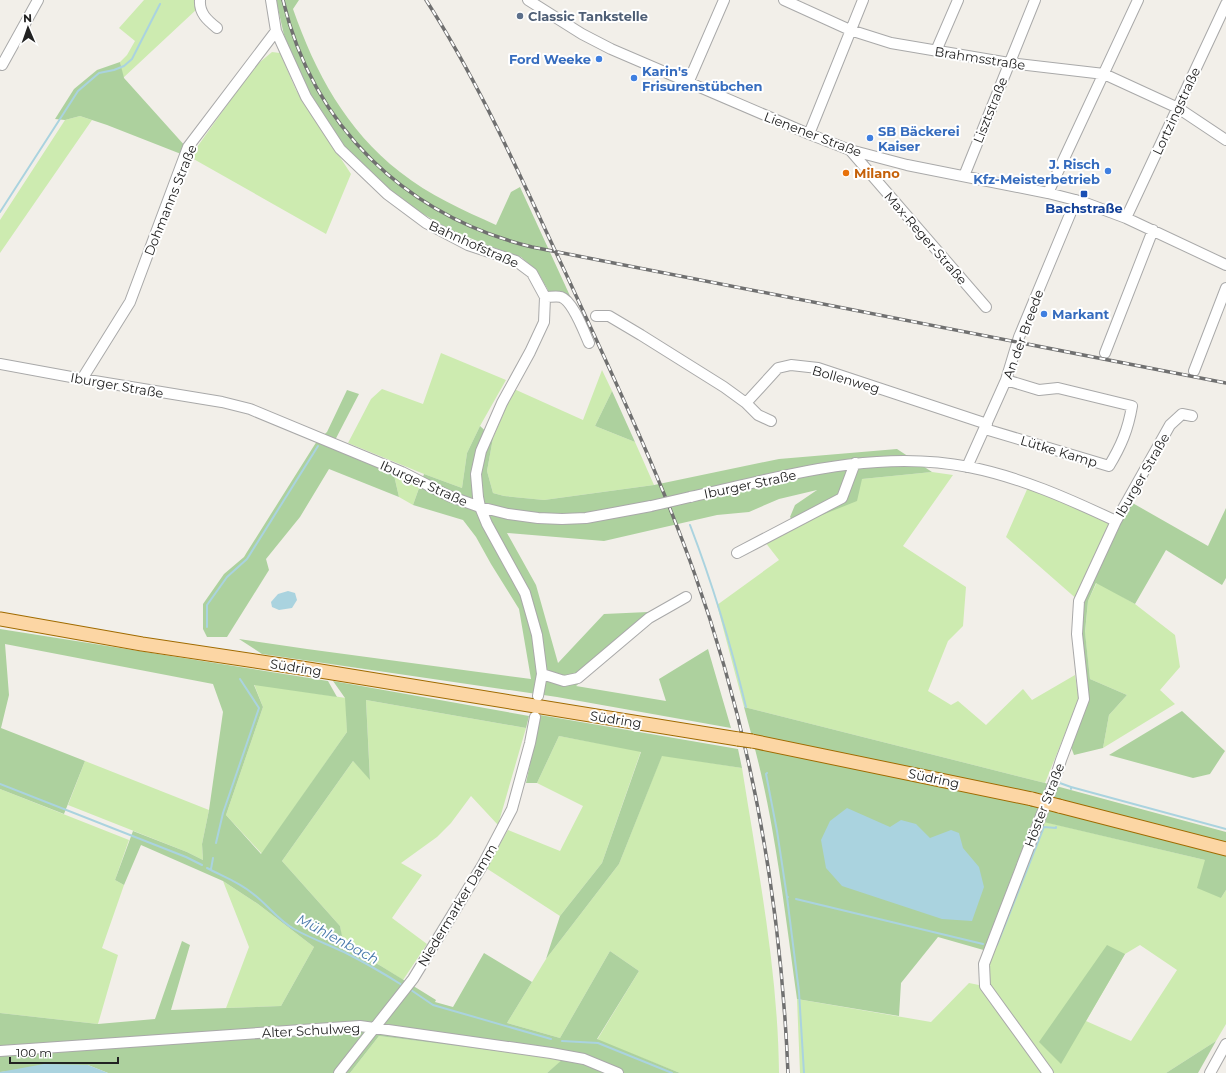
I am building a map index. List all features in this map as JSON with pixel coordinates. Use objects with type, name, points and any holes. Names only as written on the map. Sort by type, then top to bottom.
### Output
[{"type":"main road","name":"Südring","points":[[0,619],[142,644],[316,670],[752,741],[1032,799],[1117,820],[1226,850]]},
{"type":"street","points":[[2,65],[38,0]]},
{"type":"street","points":[[200,0],[200,6],[204,17],[216,28]]},
{"type":"street","name":"Bahnhofstraße","points":[[271,0],[276,32],[306,97],[340,149],[387,194],[426,224],[468,245],[516,261],[532,273],[545,297]]},
{"type":"street","name":"Lienener Straße","points":[[528,0],[576,30],[606,46],[688,83],[850,150],[901,163],[1076,200],[1102,208],[1126,218],[1226,265]]},
{"type":"street","points":[[688,83],[724,0]]},
{"type":"street","name":"Brahmsstraße","points":[[784,0],[850,30],[891,43],[1009,63],[1104,74],[1178,108],[1226,140]]},
{"type":"street","points":[[809,134],[863,0]]},
{"type":"street","points":[[936,51],[958,0]]},
{"type":"street","name":"Lisztstraße","points":[[964,176],[1034,0]]},
{"type":"street","points":[[1048,193],[1138,0]]},
{"type":"street","name":"Lortzingstraße","points":[[1126,218],[1226,4]]},
{"type":"street","name":"Dohmanns Straße","points":[[82,379],[130,302],[188,147],[276,32]]},
{"type":"street","name":"Max-Reger-Straße","points":[[850,150],[986,307]]},
{"type":"street","name":"An der Breede","points":[[968,467],[1006,380],[1020,337],[1076,200]]},
{"type":"street","points":[[1105,353],[1153,230]]},
{"type":"street","points":[[1194,371],[1226,288]]},
{"type":"street","points":[[538,696],[542,674],[536,635],[525,592],[487,524],[480,507],[476,474],[481,451],[502,403],[544,322],[545,297],[561,297],[568,301],[589,343]]},
{"type":"street","points":[[596,316],[608,316],[641,335],[724,387],[746,403],[758,415],[771,422]]},
{"type":"street","name":"Iburger Straße","points":[[0,364],[222,402],[250,409],[402,472],[449,496],[480,507],[508,514],[538,518],[562,519],[607,514],[651,506],[824,468],[855,463],[904,461],[968,467],[987,471],[1044,489],[1084,506],[1116,522],[1170,425],[1182,414],[1192,416]]},
{"type":"street","name":"Bollenweg","points":[[746,403],[778,368],[791,365],[818,368],[986,426]]},
{"type":"street","name":"Lütke Kamp","points":[[986,426],[1108,466],[1123,442],[1132,406],[1058,388],[1039,390],[1006,380]]},
{"type":"street","points":[[736,553],[842,498],[855,463]]},
{"type":"street","name":"Höster Straße","points":[[1048,1073],[985,986],[984,964],[1054,782],[1084,699],[1077,634],[1079,601],[1116,522]]},
{"type":"street","points":[[542,674],[564,681],[578,678],[649,618],[686,597]]},
{"type":"street","name":"Niedermarker Damm","points":[[339,1073],[413,979],[482,866],[512,809],[530,743],[535,717]]},
{"type":"street","name":"Alter Schulweg","points":[[0,1051],[360,1026],[584,1059],[618,1073]]},
{"type":"street","points":[[1210,1073],[1226,1044]]},
{"type":"green space","points":[[144,0],[197,0],[197,9],[123,78],[120,62],[127,55],[135,41],[119,28]]},
{"type":"green space","points":[[276,0],[299,0],[293,9],[311,55],[334,98],[348,119],[364,138],[381,156],[400,172],[434,195],[496,225],[511,192],[520,187],[571,298],[550,302],[548,290],[537,271],[521,257],[489,246],[449,229],[418,211],[390,191],[366,169],[345,147],[309,94],[284,35]]},
{"type":"green space","points":[[272,52],[280,53],[296,90],[351,174],[326,234],[190,157],[254,67]]},
{"type":"green space","points":[[120,62],[124,78],[186,147],[181,154],[80,116],[65,120],[55,119],[74,89],[97,70]]},
{"type":"green space","points":[[80,116],[92,120],[0,253],[0,220],[65,120]]},
{"type":"green space","points":[[441,353],[506,380],[480,426],[467,453],[462,488],[348,443],[371,399],[382,389],[423,404]]},
{"type":"green space","points":[[602,370],[612,391],[595,426],[635,442],[654,485],[544,500],[504,496],[493,493],[487,471],[493,438],[514,389],[583,420]]},
{"type":"green space","points":[[347,390],[359,394],[332,446],[393,471],[399,497],[329,469],[300,517],[266,559],[269,570],[227,637],[207,637],[203,629],[203,604],[224,574],[244,557],[317,441],[327,432]]},
{"type":"green space","points":[[612,391],[635,442],[595,426]]},
{"type":"green space","points":[[480,426],[493,438],[487,471],[493,493],[504,496],[544,500],[654,485],[779,459],[897,449],[932,472],[862,479],[857,501],[797,525],[790,517],[795,505],[817,490],[779,499],[749,512],[717,515],[604,541],[507,533],[536,585],[558,663],[604,614],[648,612],[657,617],[576,686],[666,701],[659,679],[708,649],[731,728],[557,697],[262,654],[239,639],[531,679],[519,609],[476,537],[463,520],[413,505],[424,474],[462,488],[467,453]]},
{"type":"green space","points":[[393,471],[420,485],[413,505],[399,497]]},
{"type":"green space","points":[[932,472],[953,475],[903,546],[966,587],[963,626],[948,641],[928,691],[951,705],[958,701],[986,725],[1023,689],[1032,700],[1075,675],[1079,699],[1045,783],[744,707],[717,605],[779,560],[765,542],[862,479]]},
{"type":"green space","points":[[1029,485],[1114,523],[1079,601],[1006,537]]},
{"type":"green space","points":[[1129,501],[1208,546],[1226,508],[1226,578],[1222,585],[1166,550],[1135,604],[1096,583],[1088,601],[1085,632],[1090,679],[1127,695],[1109,715],[1103,748],[1074,755],[1071,747],[1088,699],[1080,633],[1083,601]]},
{"type":"green space","points":[[1097,582],[1135,604],[1175,635],[1180,667],[1160,690],[1175,704],[1103,748],[1109,715],[1127,695],[1090,679],[1085,633],[1088,601]]},
{"type":"green space","points":[[0,629],[328,681],[337,697],[254,685],[263,707],[226,815],[261,854],[347,732],[345,698],[333,681],[529,716],[526,728],[366,700],[370,780],[353,761],[282,861],[340,926],[344,946],[381,966],[436,1000],[435,1002],[453,1007],[484,953],[532,982],[507,1023],[560,1038],[610,951],[639,971],[597,1039],[680,1073],[547,1073],[563,1059],[379,1036],[350,1073],[108,1073],[88,1065],[0,1072],[0,1013],[98,1024],[155,1019],[182,941],[190,945],[171,1010],[281,1006],[314,947],[258,904],[223,881],[141,845],[124,885],[115,880],[133,831],[187,852],[203,860],[202,844],[209,810],[223,712],[213,684],[5,644],[9,695],[1,728],[85,761],[64,814],[0,789]]},
{"type":"green space","points":[[254,684],[346,698],[347,732],[262,854],[226,815],[263,707]]},
{"type":"green space","points":[[366,700],[526,728],[498,825],[471,796],[451,823],[437,837],[401,863],[422,875],[392,918],[427,944],[403,980],[381,966],[343,946],[340,926],[282,861],[353,761],[370,779]]},
{"type":"green space","points":[[744,707],[1045,783],[1226,832],[1226,890],[1221,898],[1197,888],[1205,860],[1035,820],[987,951],[938,937],[901,983],[899,1016],[797,999],[776,849],[760,767]]},
{"type":"green space","points":[[1182,711],[1225,751],[1210,774],[1193,778],[1109,755]]},
{"type":"green space","points":[[540,715],[738,749],[742,768],[662,756],[619,864],[546,959],[560,916],[602,863],[641,752],[559,736],[537,783],[526,783]]},
{"type":"green space","points":[[559,736],[641,751],[602,863],[560,916],[486,868],[508,830],[560,851],[583,806],[537,783]]},
{"type":"green space","points":[[662,755],[742,768],[771,958],[778,1035],[779,1073],[680,1073],[597,1040],[639,971],[610,951],[560,1038],[507,1023],[546,959],[619,864]]},
{"type":"green space","points":[[85,761],[209,810],[202,844],[203,860],[187,852],[68,805]]},
{"type":"green space","points":[[0,789],[129,840],[115,880],[124,885],[102,948],[118,955],[98,1024],[0,1013]]},
{"type":"green space","points":[[1041,821],[1205,860],[1221,898],[1226,890],[1226,1024],[1216,1041],[1166,1073],[1054,1073],[989,985],[987,963]],"holes":[[[1140,945],[1177,970],[1131,1041],[1086,1021],[1125,954]]]},
{"type":"green space","points":[[223,881],[258,904],[314,947],[281,1006],[226,1008],[249,947]]},
{"type":"green space","points":[[1107,945],[1125,954],[1061,1064],[1039,1042]]},
{"type":"green space","points":[[969,983],[984,986],[1044,1073],[800,1073],[797,999],[931,1022]]},
{"type":"green space","points":[[379,1036],[564,1059],[547,1073],[350,1073]]},
{"type":"green space","points":[[1216,1041],[1198,1073],[1166,1073]]},
{"type":"water","points":[[288,591],[295,593],[297,600],[292,608],[279,610],[272,607],[271,602],[278,594]]},
{"type":"water","points":[[847,808],[890,827],[901,820],[916,824],[930,838],[951,830],[959,833],[963,848],[979,867],[984,887],[972,921],[942,919],[842,886],[826,868],[821,840],[830,821]]},
{"type":"water","points":[[44,1064],[88,1065],[108,1073],[0,1073]]},
{"type":"waterway","points":[[0,212],[78,91],[99,73],[124,66],[132,59],[160,4]]},
{"type":"waterway","points":[[207,627],[207,605],[227,577],[247,559],[318,446]]},
{"type":"waterway","points":[[690,525],[721,615],[746,707]]},
{"type":"waterway","points":[[216,843],[223,813],[259,708],[240,679]]},
{"type":"waterway","points":[[767,773],[787,897]]},
{"type":"waterway","points":[[1057,782],[1071,787]]},
{"type":"waterway","name":"Mühlenbach","points":[[0,784],[186,857],[202,865]]},
{"type":"waterway","points":[[1071,789],[1071,787],[1226,829]]},
{"type":"waterway","points":[[995,946],[997,945],[1044,827],[1056,827]]},
{"type":"waterway","points":[[211,869],[213,858]]},
{"type":"waterway","name":"Mühlenbach","points":[[207,868],[247,889],[294,929],[338,949],[402,985]]},
{"type":"waterway","points":[[788,897],[799,992],[804,1073]]},
{"type":"waterway","points":[[796,899],[983,944]]},
{"type":"waterway","name":"Mühlenbach","points":[[411,990],[433,1005],[551,1039]]},
{"type":"waterway","name":"Mühlenbach","points":[[562,1041],[598,1043],[672,1073]]},
{"type":"railway","points":[[283,0],[297,46],[317,88],[342,126],[372,160],[406,189],[444,213],[486,233],[532,247],[1226,383]]},
{"type":"railway","points":[[426,0],[484,101],[534,206],[634,423],[680,534],[694,572],[714,632],[732,694],[760,819],[778,946],[788,1073]]},
{"type":"place","name":"Classic Tankstelle","points":[[520,16]]},
{"type":"place","name":"Ford Weeke","points":[[599,59]]},
{"type":"place","name":"Karin's Frisurenstübchen","points":[[634,78]]},
{"type":"place","name":"SB Bäckerei Kaiser","points":[[870,138]]},
{"type":"place","name":"J. Risch Kfz-Meisterbetrieb","points":[[1108,171]]},
{"type":"place","name":"Milano","points":[[846,173]]},
{"type":"place","name":"Bachstraße","points":[[1084,194]]},
{"type":"place","name":"Markant","points":[[1044,314]]}]
